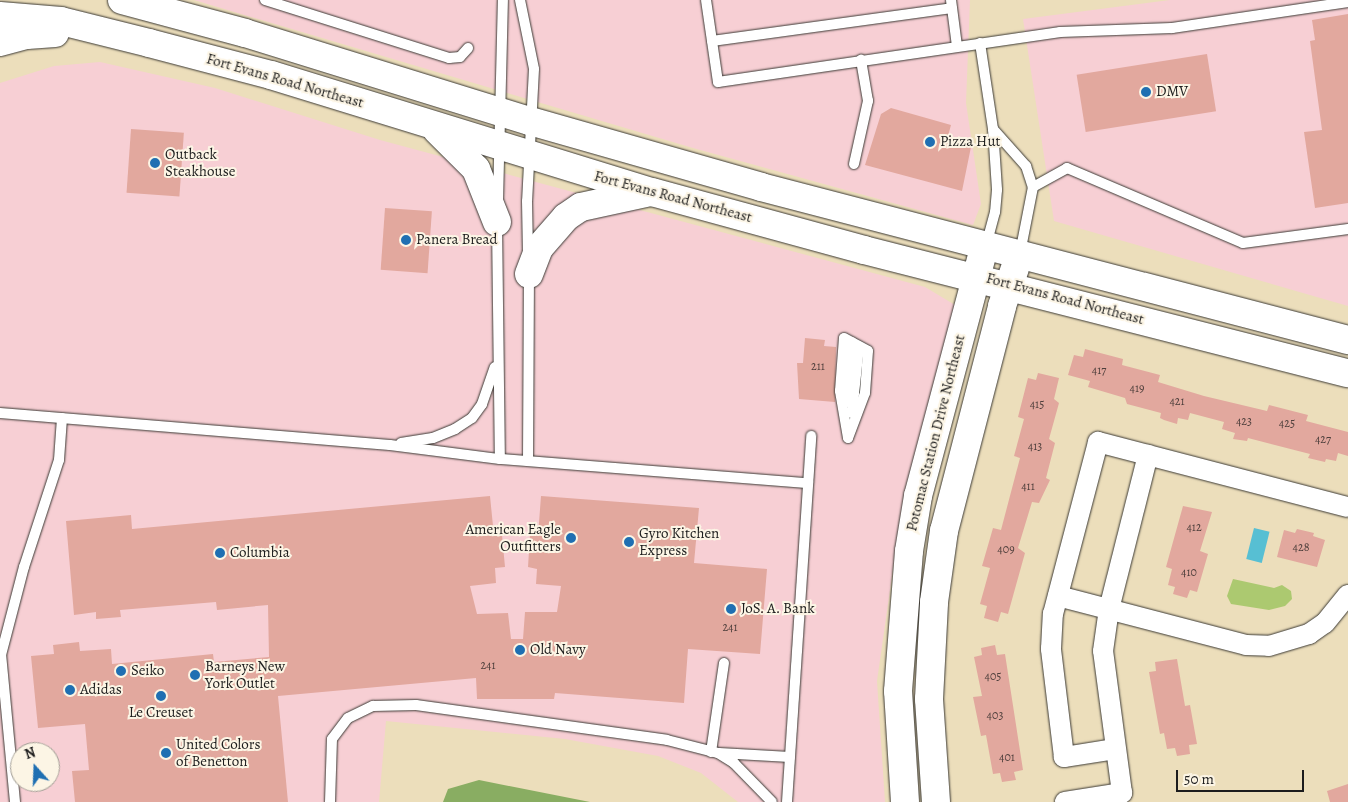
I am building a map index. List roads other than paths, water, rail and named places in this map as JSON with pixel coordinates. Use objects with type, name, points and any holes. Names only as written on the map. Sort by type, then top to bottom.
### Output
[{"type":"main road","name":"Fort Evans Road Northeast","points":[[122,0],[245,33],[530,121],[985,246],[1348,340]]},
{"type":"main road","name":"Fort Evans Road Northeast","points":[[0,16],[61,21],[149,43],[430,124],[529,156],[652,192],[1348,373]]},
{"type":"main road","points":[[0,42],[52,32],[149,43]]},
{"type":"main road","points":[[430,124],[476,169],[498,222]]},
{"type":"main road","points":[[529,274],[539,248],[566,216],[581,207],[610,198],[652,192]]},
{"type":"main road","name":"Potomac Station Drive Northeast","points":[[905,802],[898,691],[909,551],[918,496],[985,246]]},
{"type":"main road","name":"Potomac Station Drive Northeast","points":[[936,802],[929,699],[934,602],[944,531],[957,472],[1019,255]]},
{"type":"street","points":[[1115,749],[1064,757],[1051,649],[1058,596],[1098,442],[1348,507]]},
{"type":"street","points":[[1066,802],[1123,798],[1103,670],[1109,609],[1148,455]]},
{"type":"street","points":[[1058,596],[1246,645],[1269,646],[1309,634],[1332,616],[1348,595]]},
{"type":"lane","points":[[265,0],[449,58],[460,57],[468,48]]},
{"type":"lane","points":[[500,459],[498,222],[503,0]]},
{"type":"lane","points":[[520,0],[533,59],[529,156],[528,461]]},
{"type":"lane","points":[[706,0],[718,82],[957,46],[1079,30],[1172,28],[1348,2]]},
{"type":"lane","points":[[712,41],[951,4],[957,46]]},
{"type":"lane","points":[[980,43],[993,129],[996,205],[985,246]]},
{"type":"lane","points":[[854,164],[868,100],[861,60]]},
{"type":"lane","points":[[993,129],[1026,166],[1033,187],[1019,255]]},
{"type":"lane","points":[[1033,187],[1066,168],[1243,243],[1348,229]]},
{"type":"lane","points":[[852,342],[868,351],[865,393],[848,438],[847,391],[852,342]]},
{"type":"lane","points":[[390,445],[433,438],[455,429],[472,418],[482,404],[498,357]]},
{"type":"lane","points":[[0,413],[390,445],[500,459],[808,483]]},
{"type":"lane","points":[[15,802],[1,655],[24,567],[59,460],[62,418]]},
{"type":"lane","points":[[787,802],[811,436]]},
{"type":"lane","points":[[714,752],[724,662]]},
{"type":"lane","points":[[330,802],[332,739],[348,718],[373,706],[416,705],[667,740],[714,752],[790,757]]},
{"type":"lane","points":[[714,752],[734,763],[772,802]]},
{"type":"water","points":[[1254,528],[1270,532],[1262,563],[1246,559]]},
{"type":"place","name":"DMV","points":[[1146,92]]},
{"type":"place","name":"Pizza Hut","points":[[930,142]]},
{"type":"place","name":"Outback Steakhouse","points":[[155,163]]},
{"type":"place","name":"Panera Bread","points":[[406,240]]},
{"type":"place","name":"American Eagle Outfitters","points":[[571,538]]},
{"type":"place","name":"Gyro Kitchen Express","points":[[629,542]]},
{"type":"place","name":"Columbia","points":[[220,553]]},
{"type":"place","name":"JoS. A. Bank","points":[[731,609]]},
{"type":"place","name":"Old Navy","points":[[520,650]]},
{"type":"place","name":"Seiko","points":[[121,671]]},
{"type":"place","name":"Barneys New York Outlet","points":[[195,675]]},
{"type":"place","name":"Adidas","points":[[70,690]]},
{"type":"place","name":"Le Creuset","points":[[161,696]]},
{"type":"place","name":"United Colors of Benetton","points":[[166,753]]}]
